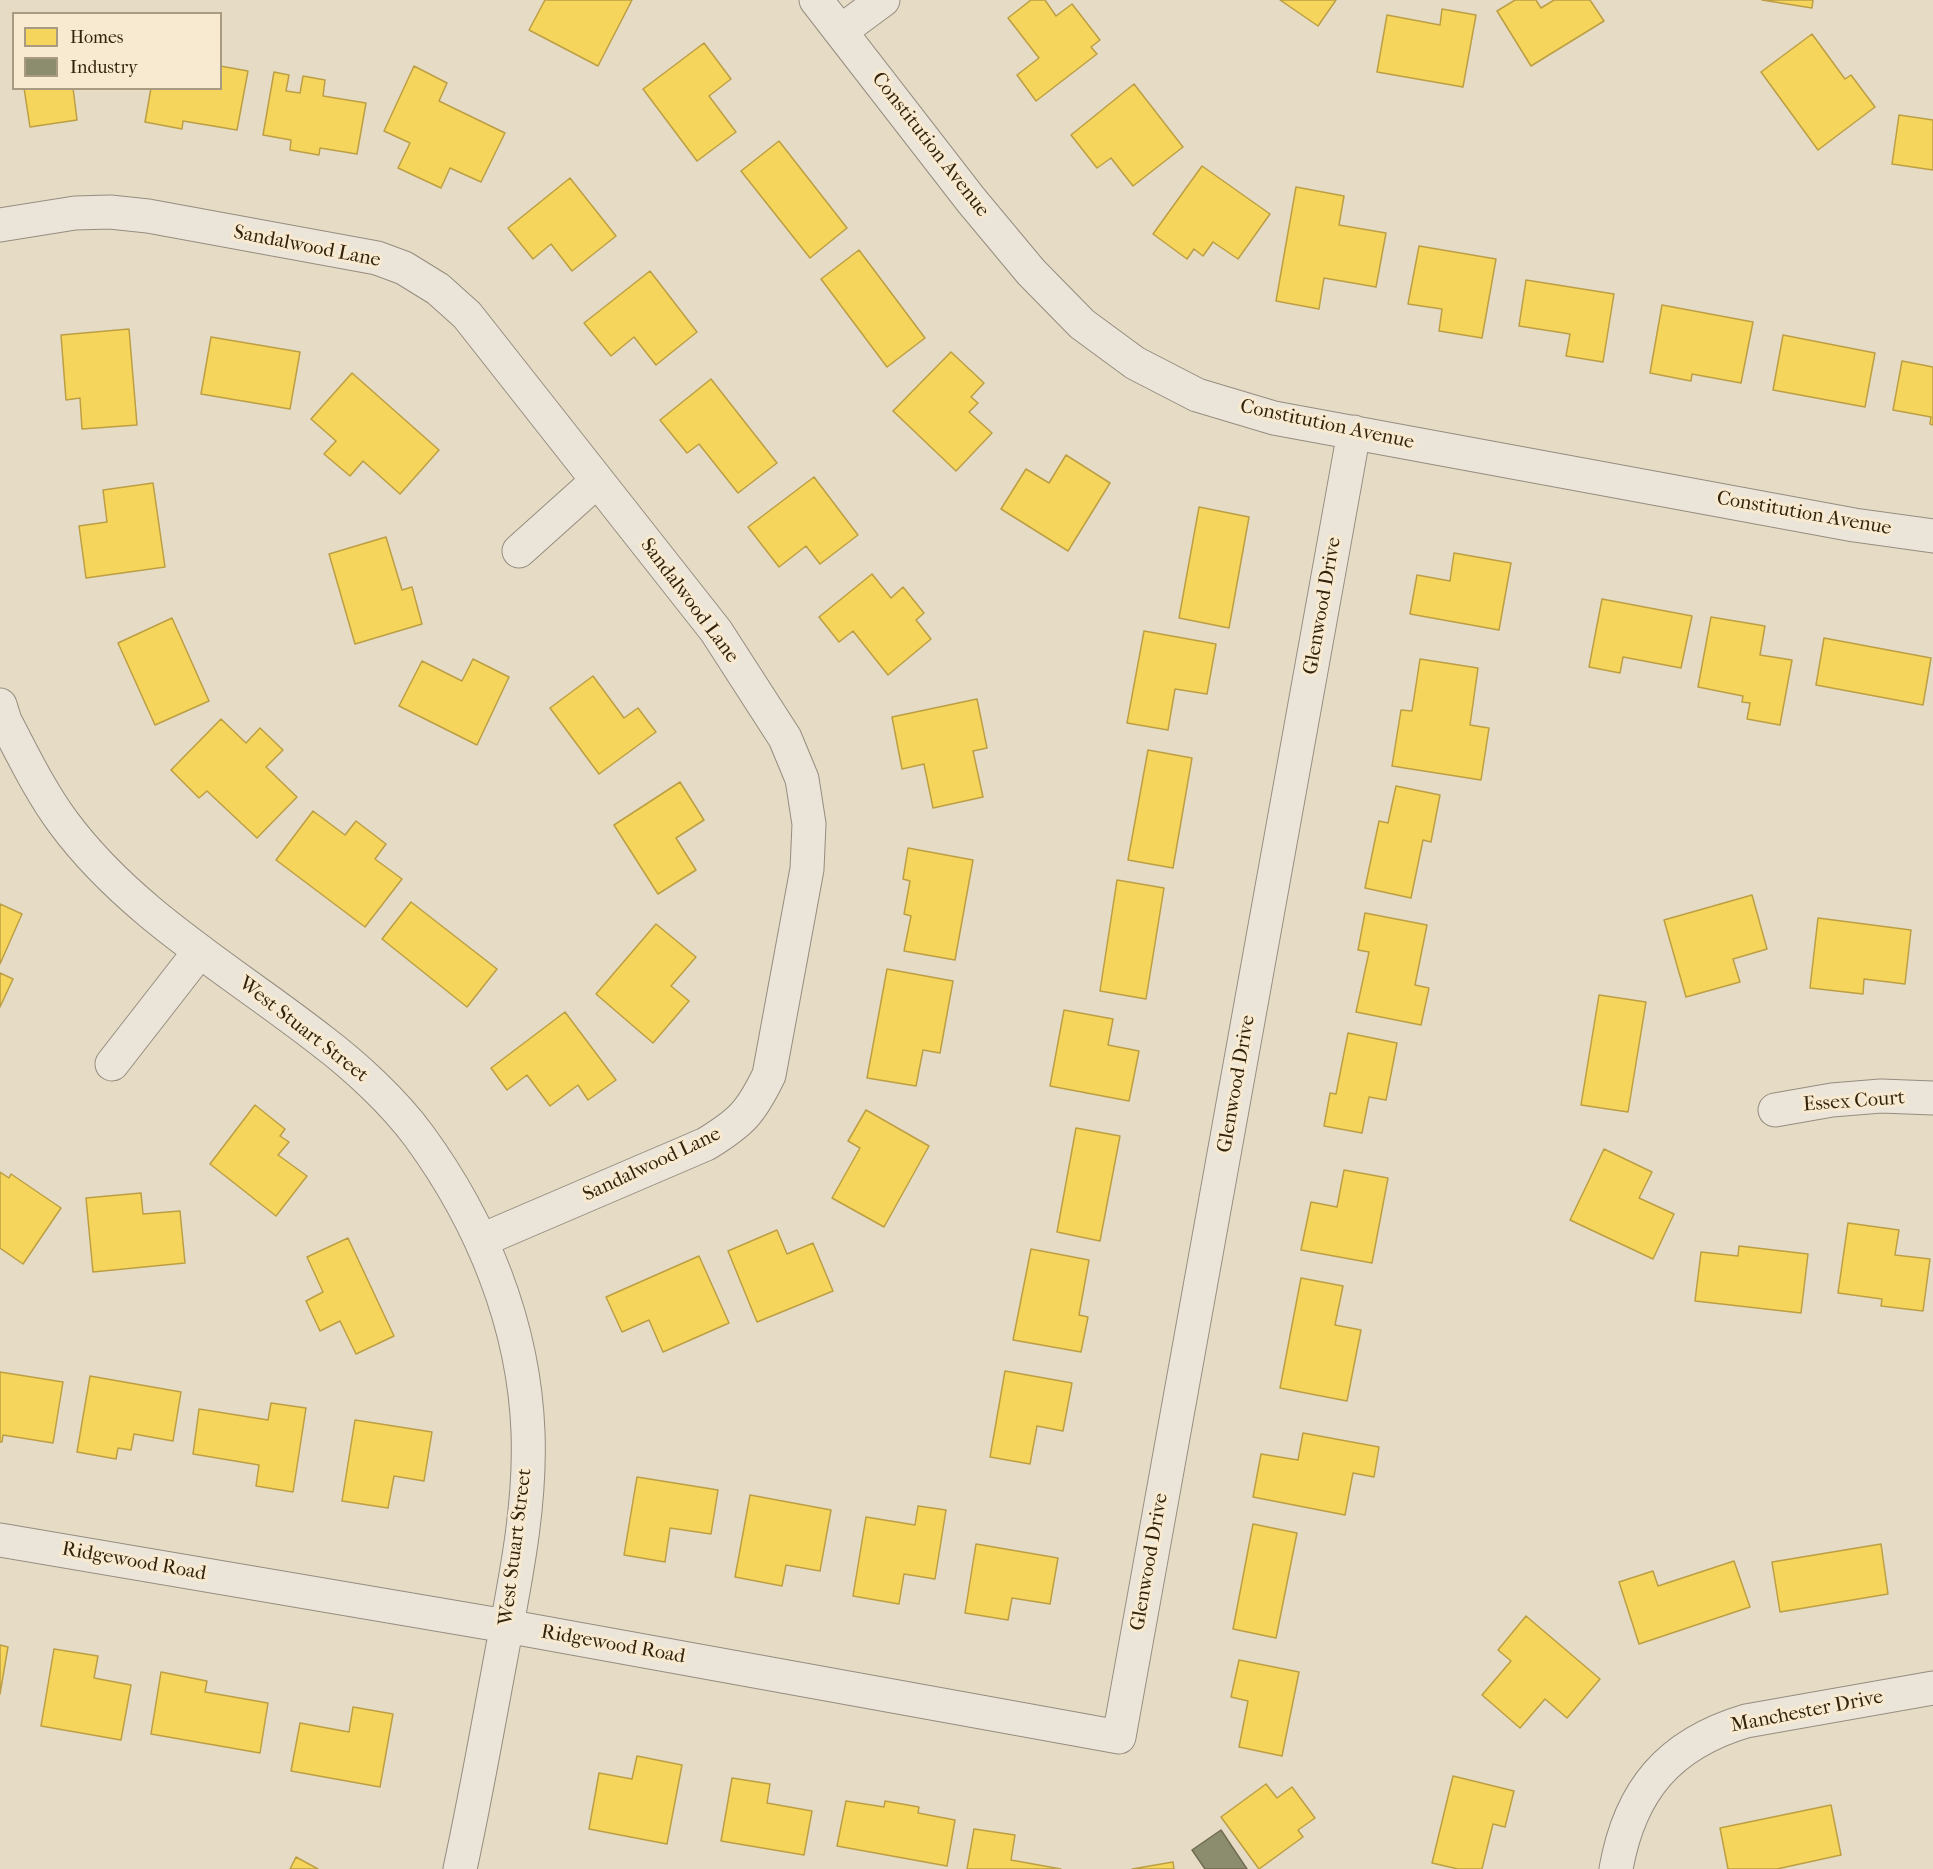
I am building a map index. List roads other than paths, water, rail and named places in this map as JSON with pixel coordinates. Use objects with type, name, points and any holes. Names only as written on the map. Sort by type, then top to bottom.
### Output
[{"type":"street","name":"Constitution Avenue","points":[[816,0],[971,200],[1031,272],[1082,324],[1135,363],[1197,395],[1274,418],[1854,525],[1933,536]]},
{"type":"street","points":[[841,31],[883,0]]},
{"type":"street","name":"Sandalwood Lane","points":[[0,225],[75,213],[110,212],[148,216],[377,258],[404,268],[438,289],[467,315],[716,631],[785,738],[802,779],[809,824],[807,869],[769,1075],[755,1104],[734,1127],[706,1144],[482,1240]]},
{"type":"street","name":"Glenwood Drive","points":[[1119,1737],[1354,432]]},
{"type":"street","points":[[519,551],[597,481]]},
{"type":"street","name":"West Stuart Street","points":[[0,705],[11,731],[62,821],[98,863],[141,903],[200,951],[323,1042],[371,1083],[418,1134],[454,1190],[482,1240],[506,1304],[521,1364],[528,1431],[524,1513],[506,1626],[460,1869]]},
{"type":"street","points":[[112,1064],[200,951]]},
{"type":"street","name":"Essex Court","points":[[1775,1110],[1832,1100],[1881,1096],[1933,1098]]},
{"type":"street","name":"Ridgewood Road","points":[[0,1540],[506,1626],[1119,1737]]},
{"type":"street","name":"Manchester Drive","points":[[1616,1869],[1621,1840],[1637,1800],[1657,1772],[1691,1744],[1721,1728],[1746,1721],[1933,1688]]}]
